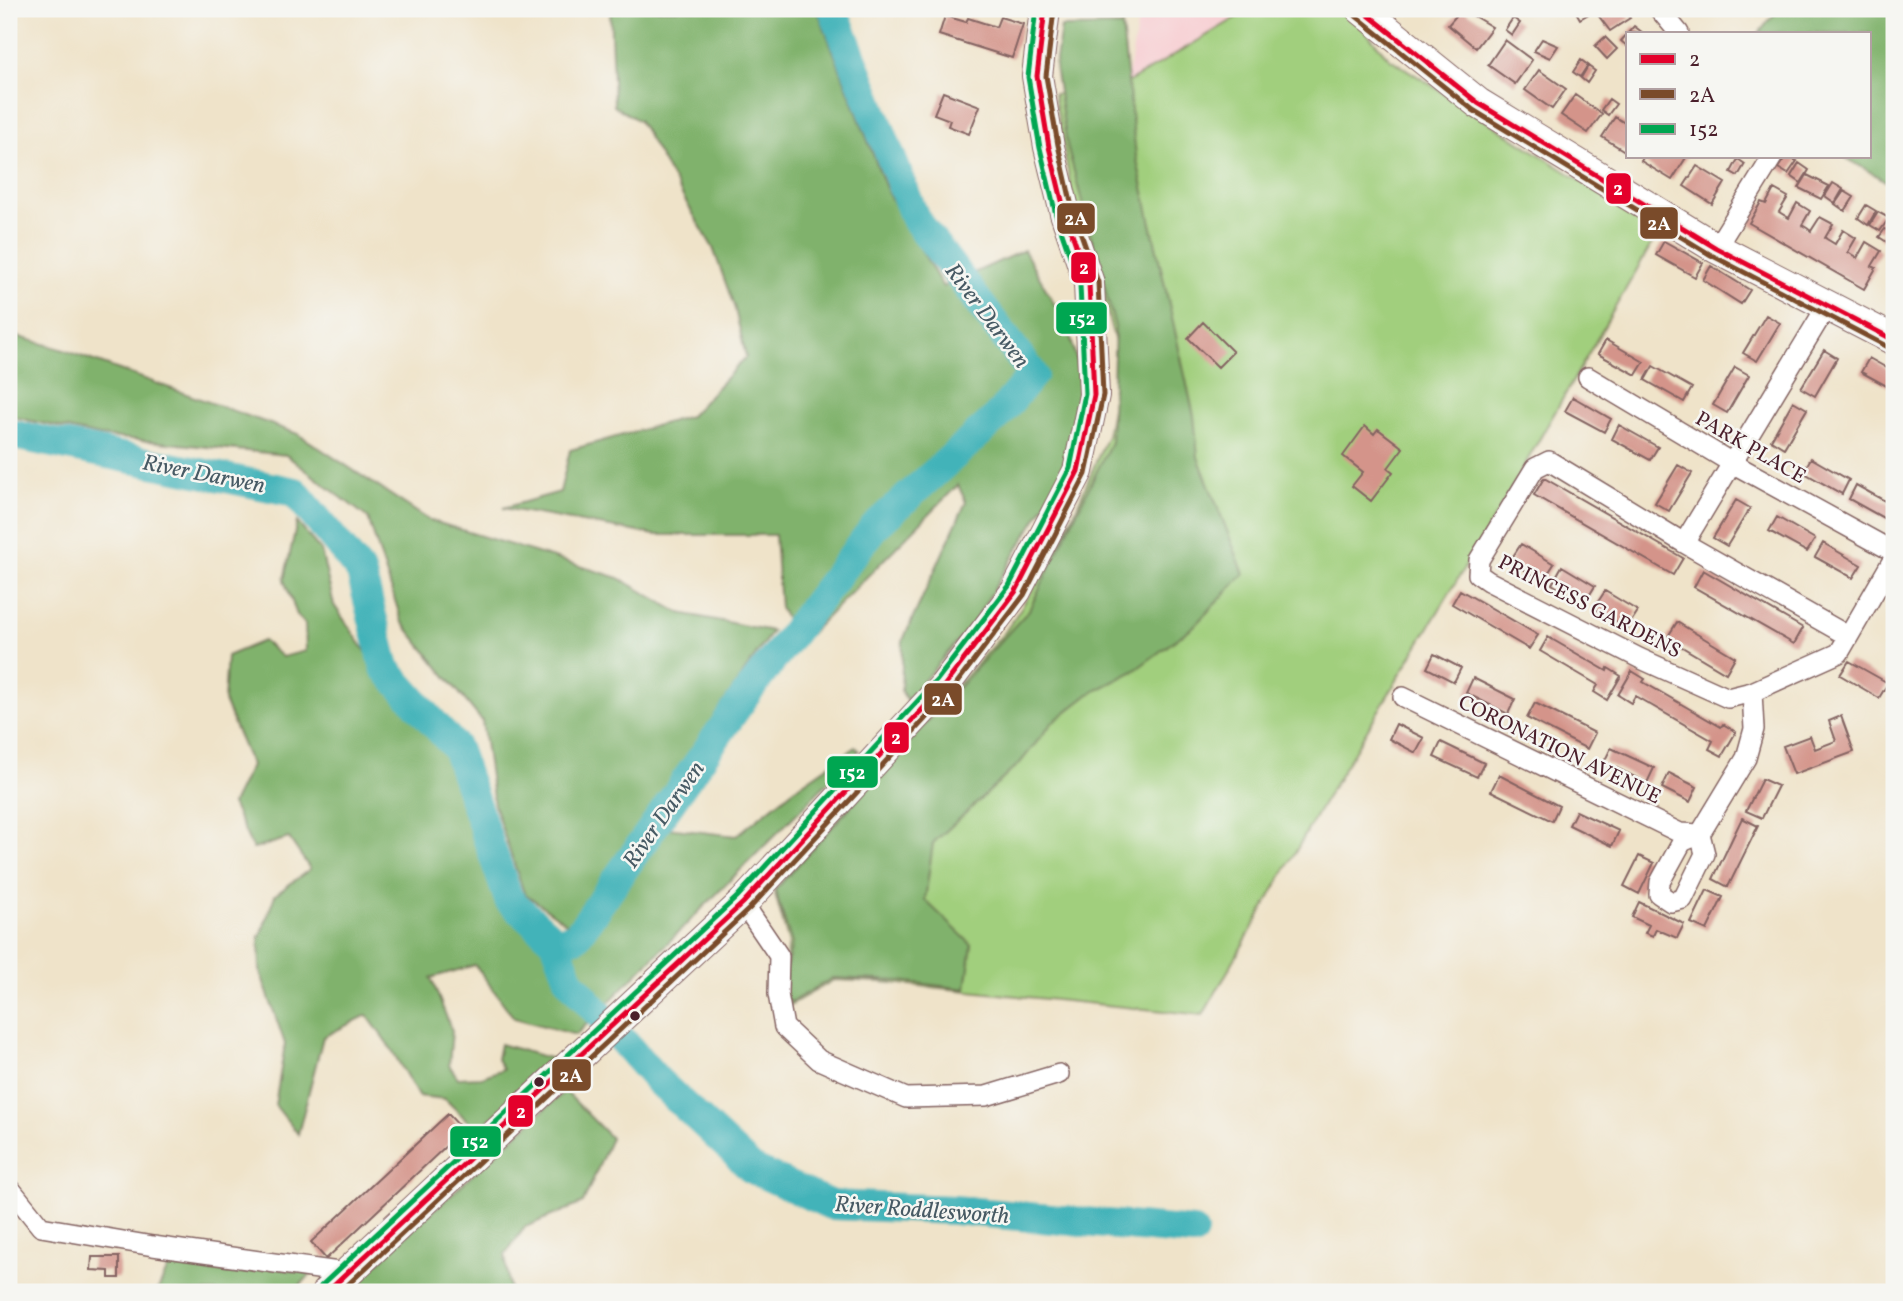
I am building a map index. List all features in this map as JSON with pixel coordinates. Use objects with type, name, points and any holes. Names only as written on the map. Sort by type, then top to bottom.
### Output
[{"type":"main road","points":[[337,1283],[743,903],[944,686],[1016,591],[1078,471],[1094,395],[1089,282],[1065,213],[1049,147],[1037,76],[1045,9]]},
{"type":"main road","points":[[1361,9],[1478,103],[1716,248],[1894,340]]},
{"type":"street","points":[[1659,9],[1678,32]]},
{"type":"street","points":[[1716,248],[1772,158]]},
{"type":"street","points":[[1684,543],[1827,306]]},
{"type":"street","name":"PARK PLACE","points":[[1588,377],[1732,464],[1894,552]]},
{"type":"street","name":"PRINCESS GARDENS","points":[[1848,636],[1684,543],[1549,461],[1535,468],[1479,560],[1478,574],[1639,658],[1728,698],[1752,692],[1839,653],[1894,558]]},
{"type":"street","name":"CORONATION AVENUE","points":[[1403,697],[1680,833],[1700,834],[1746,758],[1754,729],[1752,692]]},
{"type":"street","points":[[743,903],[779,956],[778,994],[784,1027],[820,1060],[837,1070],[906,1098],[986,1096],[1059,1074]]},
{"type":"street","points":[[9,1187],[41,1227],[153,1246],[337,1283]]},
{"type":"shaded area","points":[[1140,9],[1250,9],[1127,83]]},
{"type":"green space","points":[[610,9],[817,9],[888,193],[943,287],[1024,250],[1069,330],[1085,397],[1065,471],[972,625],[907,700],[901,691],[903,640],[966,502],[958,485],[800,644],[780,608],[775,535],[655,535],[503,508],[560,492],[570,450],[690,416],[746,357],[735,309],[713,248],[639,121],[614,106]]},
{"type":"green space","points":[[1251,9],[1346,9],[1389,58],[1659,231],[1492,522],[1322,805],[1203,1015],[881,982],[834,980],[790,1005],[779,993],[789,944],[774,890],[1005,632],[1038,582],[1074,514],[1107,436],[1115,393],[1115,343],[1094,258],[1072,193],[1054,94],[1127,83]]},
{"type":"green space","points":[[1773,9],[1894,9],[1894,186],[1846,158],[1871,158],[1871,32],[1760,32],[1775,13]]},
{"type":"green space","points":[[1122,26],[1136,156],[1194,416],[1198,457],[1244,574],[1194,626],[1134,671],[1089,694],[1052,723],[1020,763],[933,843],[925,900],[972,945],[966,989],[899,981],[833,978],[791,1002],[780,993],[792,944],[775,890],[1029,610],[1111,442],[1115,327],[1067,145],[1055,66],[1061,27]]},
{"type":"green space","points":[[9,334],[61,349],[298,434],[429,520],[619,578],[680,613],[772,631],[582,911],[569,925],[524,893],[494,805],[482,721],[402,622],[368,518],[286,455],[100,436],[9,416]]},
{"type":"green space","points":[[297,522],[321,551],[334,605],[389,685],[444,746],[474,800],[504,914],[557,951],[576,946],[667,828],[736,836],[793,790],[855,747],[859,751],[576,1035],[514,1018],[475,965],[431,978],[452,1031],[449,1065],[458,1078],[482,1077],[503,1069],[497,1059],[500,1044],[559,1061],[477,1130],[445,1099],[418,1096],[392,1050],[367,1015],[323,1037],[298,1134],[275,1105],[285,1044],[260,971],[259,940],[275,895],[310,869],[289,838],[253,849],[232,804],[251,765],[224,701],[227,656],[263,641],[282,657],[306,651],[305,624],[297,615],[284,580]]},
{"type":"green space","points":[[565,1091],[611,1138],[583,1203],[525,1227],[505,1255],[510,1292],[349,1292],[402,1239]]},
{"type":"green space","points":[[174,1255],[312,1273],[294,1292],[157,1292]]},
{"type":"building","points":[[1462,9],[1492,27],[1476,48],[1448,25]]},
{"type":"building","points":[[1577,9],[1590,9],[1592,12],[1580,19]]},
{"type":"building","points":[[1623,9],[1630,18],[1610,31],[1595,11]]},
{"type":"building","points":[[945,16],[966,22],[968,18],[996,27],[1000,17],[1023,24],[1012,58],[939,35]]},
{"type":"building","points":[[1513,18],[1520,23],[1512,35],[1505,30]]},
{"type":"building","points":[[1634,26],[1642,32],[1629,32]]},
{"type":"building","points":[[1605,37],[1617,49],[1607,59],[1595,46]]},
{"type":"building","points":[[1542,39],[1558,46],[1550,58],[1534,51]]},
{"type":"building","points":[[1505,40],[1532,60],[1515,84],[1488,65]]},
{"type":"building","points":[[1581,60],[1588,65],[1580,77],[1573,72]]},
{"type":"building","points":[[1588,66],[1595,71],[1587,83],[1581,78]]},
{"type":"building","points":[[1539,70],[1566,89],[1552,109],[1525,90]]},
{"type":"building","points":[[943,92],[980,106],[969,134],[948,126],[950,120],[934,114]]},
{"type":"building","points":[[1575,95],[1602,114],[1588,133],[1561,115]]},
{"type":"building","points":[[1609,99],[1616,104],[1608,115],[1601,110]]},
{"type":"building","points":[[1615,117],[1626,124],[1626,152],[1602,137]]},
{"type":"building","points":[[1643,158],[1686,158],[1672,180],[1641,161]]},
{"type":"building","points":[[1785,158],[1797,161],[1788,174],[1778,168]]},
{"type":"building","points":[[1738,159],[1745,164],[1738,176],[1731,172]]},
{"type":"building","points":[[1799,163],[1809,170],[1801,183],[1791,176]]},
{"type":"building","points":[[1697,166],[1725,183],[1712,204],[1684,186]]},
{"type":"building","points":[[1807,175],[1829,186],[1821,199],[1799,188]]},
{"type":"building","points":[[1833,183],[1843,189],[1835,203],[1825,196]]},
{"type":"building","points":[[1774,189],[1788,197],[1779,212],[1789,218],[1797,203],[1810,211],[1802,225],[1811,231],[1820,217],[1833,224],[1825,238],[1835,244],[1843,230],[1856,238],[1848,252],[1857,258],[1866,242],[1881,251],[1872,266],[1876,268],[1864,289],[1749,223],[1761,202],[1766,204]]},
{"type":"building","points":[[1844,191],[1854,197],[1845,211],[1835,204]]},
{"type":"building","points":[[1866,205],[1876,211],[1868,225],[1858,218]]},
{"type":"building","points":[[1878,212],[1889,218],[1880,231],[1870,225]]},
{"type":"building","points":[[1885,229],[1894,234],[1890,244],[1879,237]]},
{"type":"building","points":[[1664,241],[1703,263],[1695,277],[1656,255]]},
{"type":"building","points":[[1711,266],[1750,290],[1741,304],[1703,280]]},
{"type":"building","points":[[1766,315],[1780,323],[1757,361],[1743,353]]},
{"type":"building","points":[[1203,322],[1233,352],[1218,367],[1188,338]]},
{"type":"building","points":[[1606,340],[1644,362],[1636,375],[1598,354]]},
{"type":"building","points":[[1824,350],[1837,358],[1815,396],[1801,388]]},
{"type":"building","points":[[1869,358],[1894,372],[1894,390],[1861,372]]},
{"type":"building","points":[[1653,366],[1692,388],[1684,402],[1645,380]]},
{"type":"building","points":[[1735,367],[1749,375],[1727,413],[1713,405]]},
{"type":"building","points":[[1573,397],[1611,419],[1604,432],[1565,411]]},
{"type":"building","points":[[1793,401],[1807,409],[1784,448],[1771,440]]},
{"type":"building","points":[[1619,425],[1658,447],[1650,460],[1612,439]]},
{"type":"building","points":[[1365,426],[1374,434],[1378,429],[1403,448],[1388,468],[1393,472],[1371,501],[1352,486],[1363,472],[1343,456]]},
{"type":"building","points":[[1811,458],[1849,480],[1842,494],[1803,472]]},
{"type":"building","points":[[1678,465],[1692,473],[1669,511],[1655,503]]},
{"type":"building","points":[[1544,478],[1683,558],[1673,575],[1534,495]]},
{"type":"building","points":[[1856,485],[1894,506],[1887,520],[1849,499]]},
{"type":"building","points":[[1736,500],[1750,508],[1727,546],[1713,538]]},
{"type":"building","points":[[1777,517],[1815,539],[1807,552],[1769,531]]},
{"type":"building","points":[[1823,543],[1861,565],[1853,578],[1815,557]]},
{"type":"building","points":[[1521,544],[1554,564],[1543,581],[1510,561]]},
{"type":"building","points":[[1562,566],[1595,586],[1584,604],[1552,584]]},
{"type":"building","points":[[1703,570],[1803,628],[1794,644],[1694,587]]},
{"type":"building","points":[[1460,590],[1538,635],[1529,649],[1452,604]]},
{"type":"building","points":[[1605,591],[1638,611],[1627,628],[1594,608]]},
{"type":"building","points":[[1677,622],[1735,657],[1726,673],[1667,638]]},
{"type":"building","points":[[1548,637],[1607,671],[1608,668],[1621,676],[1607,700],[1594,692],[1598,685],[1540,651]]},
{"type":"building","points":[[1434,654],[1461,668],[1454,682],[1427,668]]},
{"type":"building","points":[[1849,661],[1888,683],[1879,698],[1840,675]]},
{"type":"building","points":[[1632,671],[1645,679],[1643,682],[1721,727],[1723,724],[1736,732],[1722,756],[1709,749],[1713,741],[1635,696],[1631,703],[1618,695]]},
{"type":"building","points":[[1473,678],[1515,699],[1508,714],[1466,693]]},
{"type":"building","points":[[1535,703],[1595,733],[1587,749],[1527,718]]},
{"type":"building","points":[[1841,716],[1854,752],[1794,774],[1783,746],[1810,736],[1815,749],[1836,741],[1829,721]]},
{"type":"building","points":[[1396,724],[1424,738],[1416,753],[1389,739]]},
{"type":"building","points":[[1441,742],[1484,763],[1477,777],[1434,757]]},
{"type":"building","points":[[1611,748],[1654,768],[1647,783],[1604,762]]},
{"type":"building","points":[[1669,773],[1697,787],[1690,802],[1662,788]]},
{"type":"building","points":[[1499,775],[1559,806],[1552,821],[1491,791]]},
{"type":"building","points":[[1762,779],[1778,786],[1762,818],[1746,811]]},
{"type":"building","points":[[1576,811],[1619,831],[1612,846],[1569,825]]},
{"type":"building","points":[[1742,818],[1758,826],[1728,887],[1713,879]]},
{"type":"building","points":[[1639,856],[1654,863],[1639,894],[1624,886]]},
{"type":"building","points":[[1707,890],[1723,897],[1707,930],[1691,923]]},
{"type":"building","points":[[1639,902],[1684,924],[1677,938],[1656,929],[1653,936],[1645,933],[1649,925],[1632,917]]},
{"type":"building","points":[[448,1114],[463,1130],[326,1259],[311,1242]]},
{"type":"building","points":[[92,1257],[119,1257],[119,1278],[109,1278],[109,1271],[91,1270]]},
{"type":"waterway","name":"River Darwen","points":[[9,434],[295,492],[361,572],[385,668],[456,748],[509,900],[555,941],[576,937],[745,696],[874,527],[996,418],[1033,374],[915,218],[833,9]]},
{"type":"waterway","name":"River Roddlesworth","points":[[555,941],[570,981],[658,1081],[752,1169],[831,1205],[954,1210],[1193,1232]]},
{"type":"transit line","name":"152","points":[[321,1286],[737,897],[937,680],[1009,586],[1070,468],[1085,394],[1080,285],[1056,215],[1040,148],[1028,77],[1036,9]]},
{"type":"transit line","name":"2","points":[[327,1292],[743,903],[944,686],[1016,591],[1078,471],[1094,395],[1089,283],[1065,213],[1049,147],[1037,76],[1045,9]]},
{"type":"transit line","name":"2","points":[[1361,9],[1478,103],[1716,248],[1894,340]]},
{"type":"transit line","name":"2A","points":[[340,1292],[749,909],[950,692],[1024,595],[1086,474],[1103,395],[1098,282],[1073,211],[1046,76],[1054,10]]},
{"type":"transit line","name":"2A","points":[[1356,16],[1473,110],[1711,255],[1890,348]]}]
